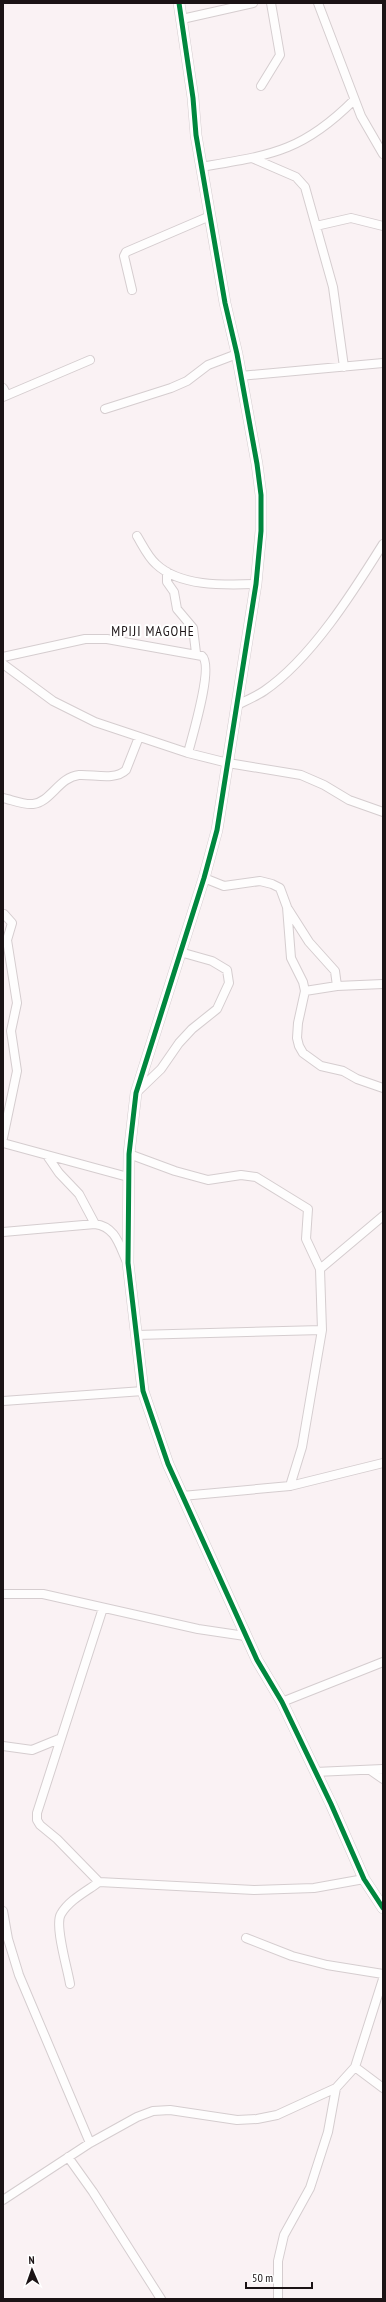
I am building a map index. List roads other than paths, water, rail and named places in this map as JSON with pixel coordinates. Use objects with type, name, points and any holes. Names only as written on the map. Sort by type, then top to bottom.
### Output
[{"type":"street","points":[[179,3],[193,98],[196,135],[201,167],[225,302],[237,354],[257,464],[261,495],[261,531],[256,584],[217,830],[204,878],[136,1093],[129,1154],[128,1263],[143,1391],[168,1464],[246,1636],[282,1702],[364,1879],[383,1908]]},
{"type":"street","points":[[182,19],[254,3]]},
{"type":"street","points":[[261,86],[280,55],[271,3]]},
{"type":"street","points":[[318,3],[354,100],[383,154]]},
{"type":"street","points":[[201,167],[275,153],[302,142],[328,125],[354,100]]},
{"type":"street","points":[[252,158],[301,181],[305,187],[333,287],[344,367]]},
{"type":"street","points":[[132,290],[124,256],[126,252],[210,216]]},
{"type":"street","points":[[316,226],[351,218],[383,226]]},
{"type":"street","points":[[105,409],[171,388],[187,381],[208,365],[237,354]]},
{"type":"street","points":[[4,393],[90,360]]},
{"type":"street","points":[[240,376],[383,363]]},
{"type":"street","points":[[137,536],[149,558],[167,572],[200,583],[219,585],[256,584]]},
{"type":"street","points":[[236,705],[264,691],[288,671],[312,645],[350,594],[383,544]]},
{"type":"street","points":[[167,572],[167,582],[174,592],[177,609],[193,628],[196,654]]},
{"type":"street","points":[[3,657],[85,639],[127,641],[196,654],[205,658],[205,676],[188,753]]},
{"type":"street","points":[[3,664],[53,701],[95,722],[188,753],[228,763],[301,775],[324,785],[349,800],[383,812]]},
{"type":"street","points":[[3,798],[35,804],[44,799],[59,785],[78,775],[115,776],[122,774],[126,770],[139,737]]},
{"type":"street","points":[[204,878],[224,886],[260,881],[280,888],[287,907],[309,942],[335,971],[337,986]]},
{"type":"street","points":[[287,907],[291,958],[303,982],[305,991],[297,1038],[303,1053],[321,1066],[343,1071],[357,1079],[383,1088]]},
{"type":"street","points":[[3,1138],[18,1071],[11,1032],[17,1003],[8,940],[12,923],[4,914]]},
{"type":"street","points":[[136,1093],[161,1069],[178,1043],[192,1029],[217,1010],[229,983],[227,970],[212,961],[180,952]]},
{"type":"street","points":[[305,991],[337,986],[383,984]]},
{"type":"street","points":[[3,1143],[48,1157],[128,1178]]},
{"type":"street","points":[[129,1154],[175,1171],[208,1180],[241,1174],[256,1177],[308,1209],[306,1239],[320,1269],[322,1330],[302,1447],[290,1486]]},
{"type":"street","points":[[48,1157],[59,1173],[79,1194],[94,1224]]},
{"type":"street","points":[[320,1269],[383,1216]]},
{"type":"street","points":[[3,1232],[94,1224],[105,1226],[111,1230],[128,1263]]},
{"type":"street","points":[[136,1335],[322,1330]]},
{"type":"street","points":[[3,1401],[143,1391]]},
{"type":"street","points":[[182,1496],[290,1486],[383,1463]]},
{"type":"street","points":[[3,1594],[44,1594],[198,1629],[246,1636]]},
{"type":"street","points":[[99,1882],[58,1839],[40,1825],[37,1820],[37,1813],[59,1739],[103,1608]]},
{"type":"street","points":[[282,1702],[383,1662]]},
{"type":"street","points":[[3,1746],[32,1750],[59,1739]]},
{"type":"street","points":[[315,1772],[383,1769]]},
{"type":"street","points":[[370,1770],[383,1779]]},
{"type":"street","points":[[70,1984],[59,1926],[60,1916],[66,1907],[99,1882],[254,1890],[314,1888],[364,1879]]},
{"type":"street","points":[[3,1911],[8,1939],[20,1975],[90,2143]]},
{"type":"street","points":[[246,1938],[292,1956],[320,1963],[383,1974]]},
{"type":"street","points":[[3,2200],[68,2156],[137,2117],[153,2111],[170,2110],[237,2120],[257,2119],[277,2115],[336,2088],[355,2067],[383,1979]]},
{"type":"street","points":[[355,2067],[383,2088]]},
{"type":"street","points":[[278,2299],[278,2261],[284,2236],[310,2188],[328,2132],[336,2088]]},
{"type":"street","points":[[68,2156],[93,2192],[161,2299]]},
{"type":"district","name":"MPIJI MAGOHE","points":[[153,631]]}]
